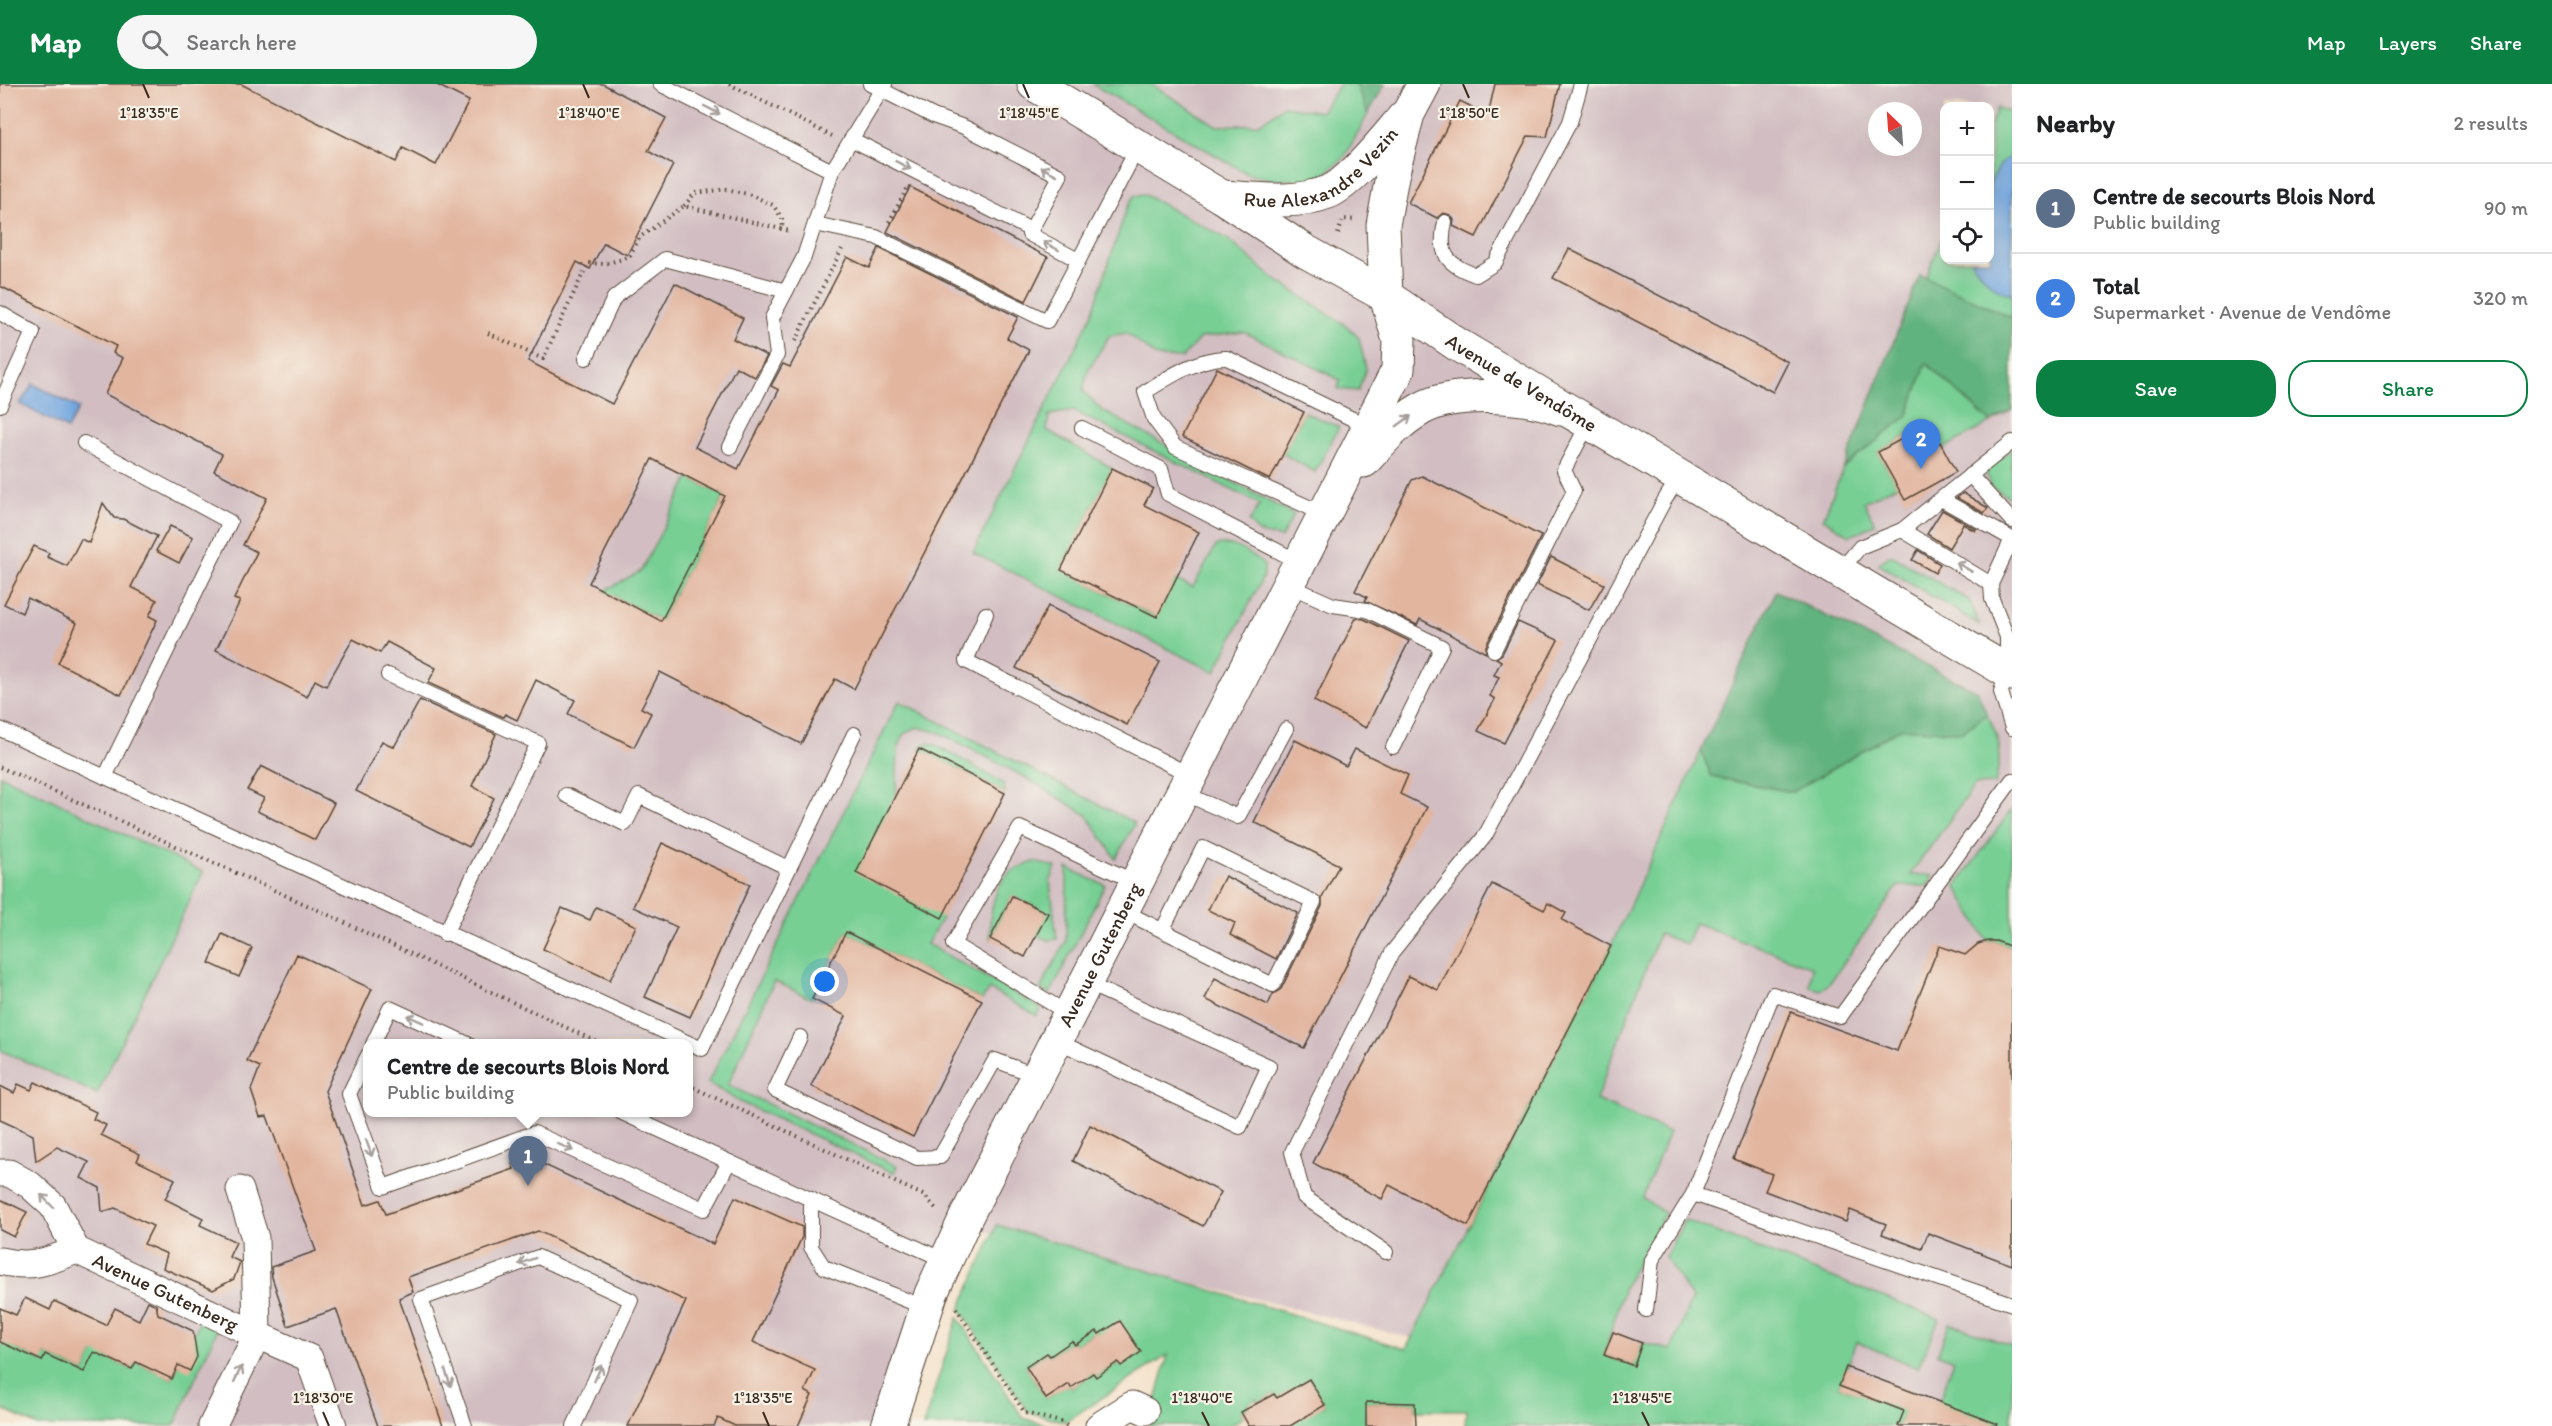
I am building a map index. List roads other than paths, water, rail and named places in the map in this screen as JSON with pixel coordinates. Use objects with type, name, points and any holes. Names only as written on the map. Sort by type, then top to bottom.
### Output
[{"type":"main road","name":"Avenue de Vendôme","points":[[1034,84],[1222,197],[1314,256],[1386,296],[1458,345],[2010,672]]},
{"type":"main road","name":"Rue Alexandre Vezin","points":[[1386,296],[1383,225],[1392,176],[1408,114],[1424,84]]},
{"type":"main road","name":"Rue Alexandre Vezin","points":[[1222,197],[1288,201],[1329,192],[1346,181],[1408,114]]},
{"type":"main road","name":"Avenue Gutenberg","points":[[888,1426],[926,1308],[962,1226],[1084,982],[1398,370],[1399,340],[1386,296]]},
{"type":"main road","name":"Avenue Gutenberg","points":[[1329,504],[1391,430],[1422,408],[1458,397],[1501,397],[1554,407],[1589,422]]},
{"type":"street","name":"Avenue Gutenberg","points":[[0,1173],[9,1173],[30,1185],[53,1206],[76,1250],[309,1358],[333,1426]]},
{"type":"street","name":"Avenue Gutenberg","points":[[212,1426],[257,1335],[255,1238],[240,1190]]},
{"type":"street","name":"Avenue Gutenberg","points":[[0,1261],[19,1265],[48,1262],[76,1250]]},
{"type":"street","points":[[1099,1426],[1132,1405],[1145,1411]]},
{"type":"lane","points":[[660,84],[832,171]]},
{"type":"lane","points":[[1445,222],[1441,239],[1445,258],[1461,270],[1476,275],[1495,263],[1570,122],[1581,84]]},
{"type":"lane","points":[[730,447],[777,355],[772,318],[804,257],[832,171],[879,86],[933,116],[964,127],[1059,176],[1029,234],[1078,260]]},
{"type":"lane","points":[[851,139],[1031,230]]},
{"type":"lane","points":[[815,224],[868,235],[1047,321],[1138,147]]},
{"type":"lane","points":[[586,358],[614,298],[665,259],[786,291]]},
{"type":"lane","points":[[0,313],[33,332],[0,405]]},
{"type":"lane","points":[[1329,504],[1175,447],[1154,419],[1145,392],[1168,378],[1213,357],[1227,358],[1369,427]]},
{"type":"lane","points":[[1494,650],[1574,491],[1564,470],[1589,422]]},
{"type":"lane","points":[[1082,428],[1161,469],[1168,494],[1293,574],[1333,605],[1367,610],[1442,647],[1393,747]]},
{"type":"lane","points":[[1840,571],[1860,547],[1902,530],[2012,442]]},
{"type":"lane","points":[[84,443],[230,522],[105,777]]},
{"type":"lane","points":[[1970,476],[2012,521]]},
{"type":"lane","points":[[1386,1252],[1304,1197],[1292,1152],[1393,951],[1485,836],[1679,477]]},
{"type":"lane","points":[[1941,499],[2012,539],[1991,584],[1992,599],[2007,638],[2010,672],[2001,692],[2012,728]]},
{"type":"lane","points":[[1902,530],[1991,584]]},
{"type":"lane","points":[[986,614],[966,661],[1185,784],[1238,817],[1286,729]]},
{"type":"lane","points":[[388,675],[538,743],[445,934]]},
{"type":"lane","points":[[0,729],[445,934],[680,1039]]},
{"type":"lane","points":[[693,1045],[702,1049],[854,734]]},
{"type":"lane","points":[[1646,1310],[1652,1260],[1693,1194],[1773,994],[1840,1017],[2012,780]]},
{"type":"lane","points":[[566,795],[626,824],[639,795],[789,868]]},
{"type":"lane","points":[[1084,982],[1269,1066],[1240,1127],[1062,1027],[953,944],[1020,828],[1128,896],[1163,929],[1273,985],[1314,902],[1203,848],[1163,929]]},
{"type":"lane","points":[[375,1039],[390,1008],[457,1039]]},
{"type":"lane","points":[[800,1037],[776,1090],[917,1158],[940,1157],[995,1060],[1037,1076]]},
{"type":"lane","points":[[363,1065],[349,1094],[382,1187],[534,1132],[704,1209],[729,1162]]},
{"type":"lane","points":[[629,1117],[811,1199],[942,1269]]},
{"type":"lane","points":[[1693,1194],[2012,1304]]},
{"type":"lane","points":[[811,1199],[812,1247],[824,1267],[926,1308]]},
{"type":"lane","points":[[465,1426],[422,1299],[538,1257],[631,1300],[574,1426]]},
{"type":"water","points":[[2012,155],[2012,294],[1999,290],[1973,264],[1994,264],[1994,176],[2002,162]]},
{"type":"water","points":[[33,384],[79,408],[67,429],[20,404]]},
{"type":"place","name":"Total","points":[[1921,469]]},
{"type":"place","name":"Centre de secourts Blois Nord","points":[[528,1186]]}]
